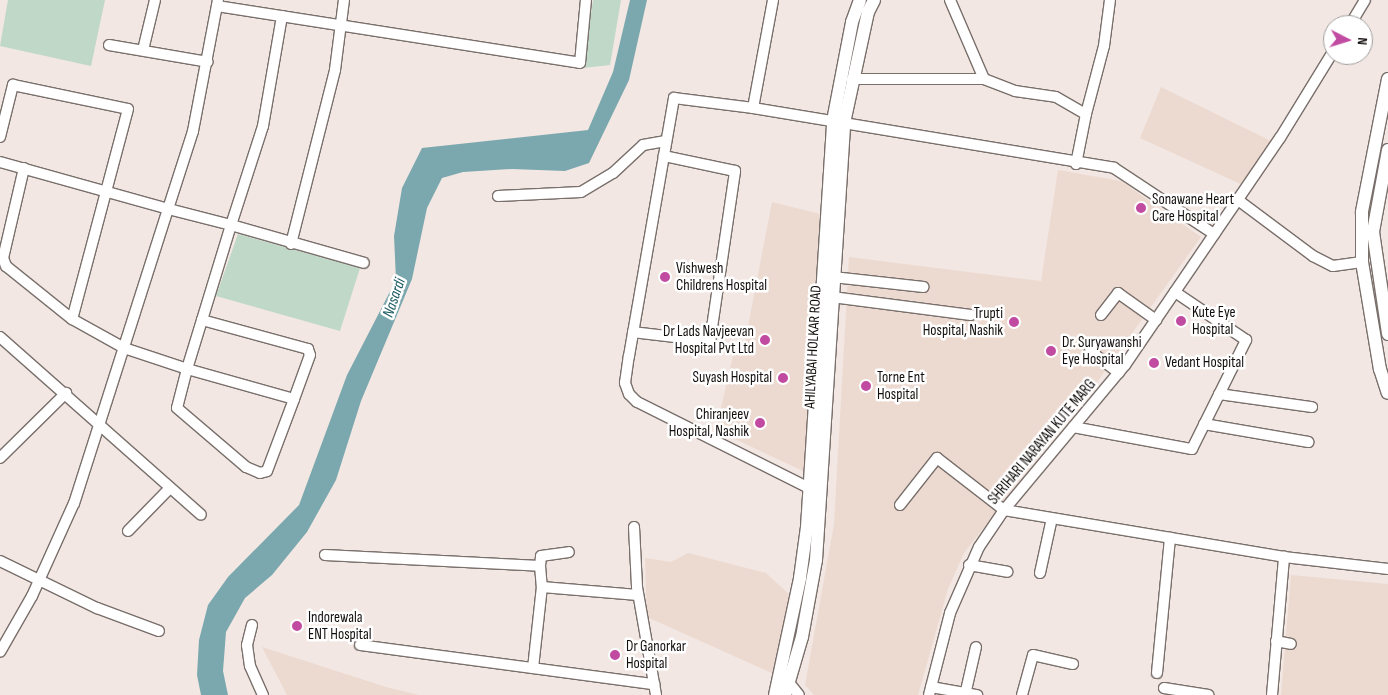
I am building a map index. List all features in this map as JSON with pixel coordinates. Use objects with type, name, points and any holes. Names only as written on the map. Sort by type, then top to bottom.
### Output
[{"type":"main road","name":"AHILYABAI HOLKAR ROAD","points":[[774,695],[800,578],[809,489],[838,122],[852,22],[860,0]]},
{"type":"main road","name":"AHILYABAI HOLKAR ROAD","points":[[788,690],[816,560],[822,492],[833,277],[838,122],[874,0]]},
{"type":"main road","points":[[1388,79],[1374,188],[1373,232],[1388,334]]},
{"type":"main road","points":[[1388,150],[1374,188],[1362,212],[1362,262],[1380,370],[1388,393]]},
{"type":"street","points":[[143,50],[155,0]]},
{"type":"street","points":[[291,244],[335,70],[344,0]]},
{"type":"street","points":[[0,652],[40,578],[74,503],[193,131],[218,3],[340,26],[580,63],[586,0]]},
{"type":"street","points":[[753,108],[773,0]]},
{"type":"street","points":[[950,0],[984,79]]},
{"type":"street","points":[[1076,164],[1086,114],[1104,46],[1110,0]]},
{"type":"street","points":[[1356,15],[1365,0]]},
{"type":"street","points":[[202,320],[308,349],[310,355],[266,471],[260,473],[246,467],[176,408],[187,369],[231,225],[263,126],[282,16]]},
{"type":"street","points":[[109,45],[208,62]]},
{"type":"street","name":"SHRIHARI NARAYAN KUTE MARG","points":[[930,691],[950,613],[969,565],[1004,510],[1119,373],[1238,200],[1325,65]]},
{"type":"street","points":[[852,79],[984,79],[1016,91],[1056,97],[1086,114]]},
{"type":"street","points":[[0,137],[13,85],[125,107],[129,114],[72,319]]},
{"type":"street","points":[[822,492],[809,489],[637,402],[628,394],[625,383],[674,98],[753,108],[1076,164],[1114,168],[1214,234]]},
{"type":"street","points":[[498,196],[581,192],[613,173],[643,145],[666,141]]},
{"type":"street","points":[[633,332],[710,341],[735,171],[664,156]]},
{"type":"street","points":[[0,162],[107,190],[291,244],[364,263]]},
{"type":"street","points":[[24,168],[3,258],[6,266],[72,319],[124,348],[187,369],[294,399]]},
{"type":"street","points":[[1238,200],[1313,256],[1334,266],[1362,262]]},
{"type":"street","points":[[833,277],[924,287]]},
{"type":"street","points":[[1073,428],[1192,449],[1246,340],[1175,292]]},
{"type":"street","points":[[1101,315],[1118,293],[1156,320]]},
{"type":"street","points":[[832,297],[971,315]]},
{"type":"street","points":[[0,337],[66,393],[99,428],[201,515]]},
{"type":"street","points":[[1090,351],[1119,373]]},
{"type":"street","points":[[1,453],[66,393]]},
{"type":"street","points":[[1219,394],[1312,407]]},
{"type":"street","points":[[1204,424],[1308,442]]},
{"type":"street","points":[[900,505],[937,458],[1004,510],[1284,557],[1388,569]]},
{"type":"street","points":[[128,531],[170,488]]},
{"type":"street","points":[[1040,573],[1052,518]]},
{"type":"street","points":[[634,527],[638,595],[656,695]]},
{"type":"street","points":[[1157,672],[1170,538]]},
{"type":"street","points":[[533,668],[542,587],[541,556],[569,552]]},
{"type":"street","points":[[325,555],[540,566]]},
{"type":"street","points":[[1272,695],[1284,557]]},
{"type":"street","points":[[0,561],[40,578],[97,608],[159,631]]},
{"type":"street","points":[[969,565],[1007,572]]},
{"type":"street","points":[[542,587],[638,595]]},
{"type":"street","points":[[252,625],[247,645],[250,666],[263,695]]},
{"type":"street","points":[[1276,641],[1291,644]]},
{"type":"street","points":[[360,645],[654,684]]},
{"type":"street","points":[[966,694],[976,647]]},
{"type":"street","points":[[1022,695],[1033,655],[1073,664]]},
{"type":"street","points":[[1275,655],[1280,666]]},
{"type":"street","points":[[1164,688],[1208,695]]},
{"type":"street","points":[[788,690],[798,695]]},
{"type":"street","points":[[930,691],[977,695]]},
{"type":"shaded area","points":[[1161,87],[1271,141],[1245,186],[1140,138]]},
{"type":"shaded area","points":[[1058,170],[1121,181],[1201,237],[1095,385],[964,553],[948,589],[918,695],[814,695],[805,685],[834,524],[849,257],[1041,281]]},
{"type":"shaded area","points":[[772,202],[820,214],[805,472],[716,430],[735,347],[744,347]]},
{"type":"shaded area","points":[[688,553],[766,573],[791,596],[774,674],[647,617],[645,558],[671,562]]},
{"type":"shaded area","points":[[1291,575],[1388,584],[1388,695],[1281,695]]},
{"type":"shaded area","points":[[262,647],[386,687],[419,695],[287,695]]},
{"type":"green space","points":[[8,0],[105,0],[91,66],[0,46]]},
{"type":"green space","points":[[593,0],[621,0],[610,65],[583,68]]},
{"type":"green space","points":[[238,234],[360,268],[340,331],[216,296]]},
{"type":"water","name":"Nasardi","points":[[630,0],[647,0],[629,80],[589,163],[565,171],[512,169],[463,172],[442,178],[427,208],[412,279],[361,401],[336,480],[307,532],[272,575],[245,598],[226,632],[223,671],[228,695],[201,695],[197,675],[199,640],[208,605],[228,577],[299,505],[347,375],[396,280],[394,236],[402,188],[422,148],[588,130],[613,72]]},
{"type":"place","name":"Sonawane Heart Care Hospital","points":[[1141,208]]},
{"type":"place","name":"Vishwesh Childrens Hospital","points":[[665,277]]},
{"type":"place","name":"Kute Eye Hospital","points":[[1181,321]]},
{"type":"place","name":"Trupti Hospital, Nashik","points":[[1014,322]]},
{"type":"place","name":"Dr Lads Navjeevan Hospital Pvt Ltd","points":[[765,340]]},
{"type":"place","name":"Dr. Suryawanshi Eye Hospital","points":[[1051,351]]},
{"type":"place","name":"Vedant Hospital","points":[[1154,363]]},
{"type":"place","name":"Suyash Hospital","points":[[783,378]]},
{"type":"place","name":"Torne Ent Hospital","points":[[866,386]]},
{"type":"place","name":"Chiranjeev Hospital, Nashik","points":[[760,423]]},
{"type":"place","name":"Indorewala ENT Hospital","points":[[297,626]]},
{"type":"place","name":"Dr Ganorkar Hospital","points":[[615,655]]}]
